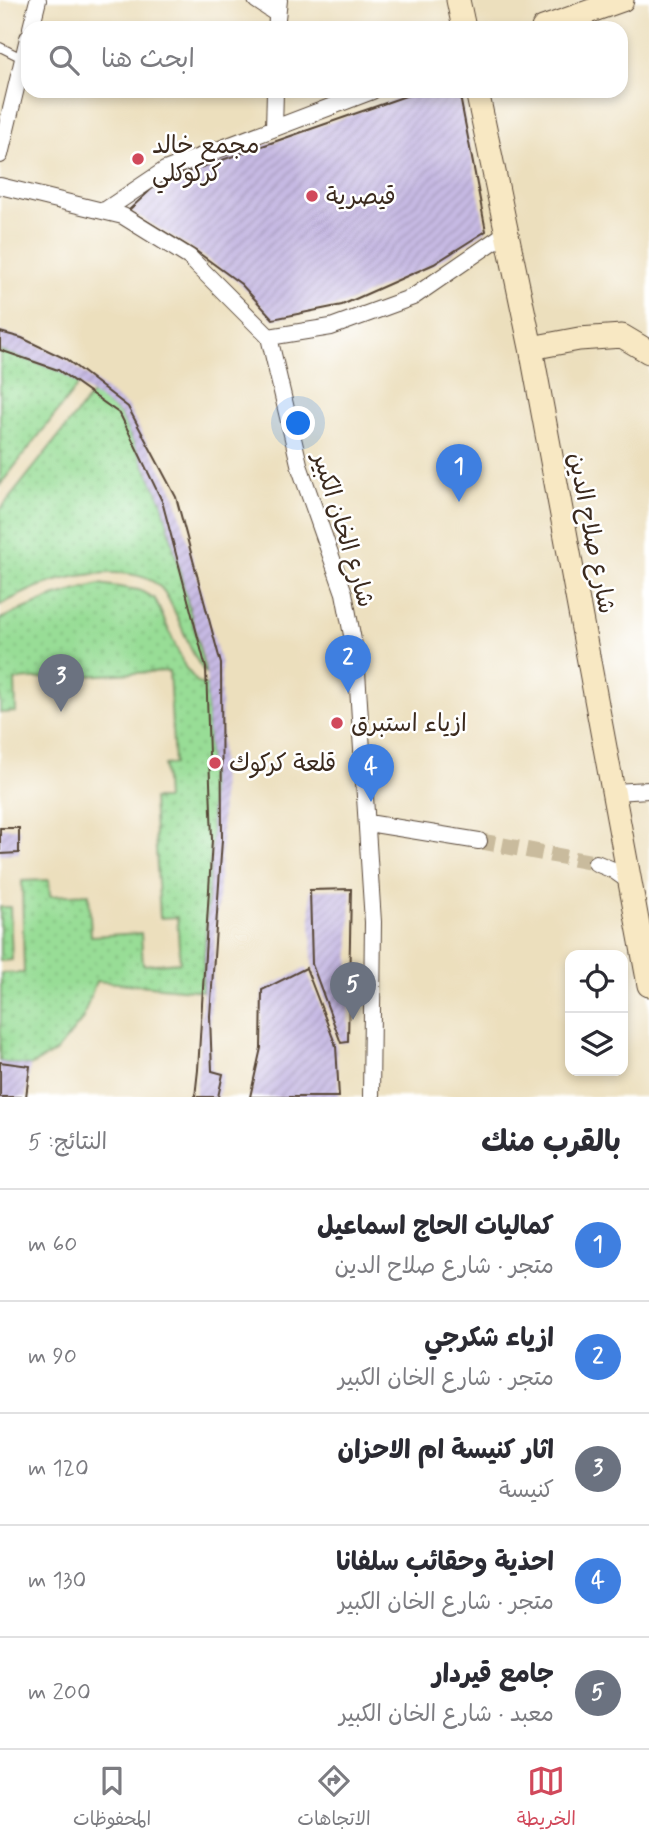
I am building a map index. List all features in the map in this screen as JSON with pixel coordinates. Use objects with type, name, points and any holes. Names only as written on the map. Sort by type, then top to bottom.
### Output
[{"type":"street","points":[[33,21],[38,0]]},
{"type":"street","points":[[256,0],[277,14]]},
{"type":"street","points":[[458,0],[462,21]]},
{"type":"street","points":[[563,21],[622,0]]},
{"type":"street","points":[[0,155],[7,105],[21,61]]},
{"type":"street","points":[[274,128],[275,98]]},
{"type":"street","points":[[104,211],[165,170],[353,98]]},
{"type":"street","name":"شارع صلاح الدين","points":[[478,98],[531,348],[649,985]]},
{"type":"street","points":[[0,186],[123,216],[189,257],[269,337],[331,327],[413,297],[506,233]]},
{"type":"street","points":[[531,348],[579,339],[622,336],[649,352]]},
{"type":"street","name":"شارع الخان الكبير","points":[[269,337],[300,468],[346,606],[356,656],[373,922],[372,1097]]},
{"type":"street","points":[[614,792],[649,790]]},
{"type":"street","points":[[368,823],[479,841]]},
{"type":"street","points":[[596,863],[613,870],[630,882]]},
{"type":"lane","points":[[0,47],[21,58]]},
{"type":"green space","points":[[0,350],[58,370],[79,384],[0,485]]},
{"type":"green space","points":[[93,393],[120,414],[162,501],[206,674],[199,665],[165,593],[156,583],[143,577],[111,573],[77,576],[43,585],[0,605],[0,510]]},
{"type":"green space","points":[[99,584],[139,590],[155,599],[185,667],[198,683],[207,686],[212,840],[202,991],[96,981],[82,1020],[57,1051],[30,1066],[0,1062],[1,973],[24,973],[22,881],[49,880],[50,896],[89,894],[91,936],[141,933],[143,965],[180,962],[177,917],[160,918],[153,799],[166,799],[164,765],[174,764],[169,671],[15,680],[16,712],[0,713],[0,619],[53,597]]},
{"type":"green space","points":[[0,907],[10,907],[12,960],[0,961]]},
{"type":"building","name":"قيصرية","points":[[400,98],[460,98],[486,231],[434,264],[342,305],[273,319],[241,284],[196,251],[129,210],[159,182]]},
{"type":"building","name":"قلعة كركوك","points":[[0,332],[22,338],[66,359],[128,407],[176,497],[221,664],[222,840],[210,1016],[212,1071],[223,1074],[218,1097],[195,1097],[212,840],[206,668],[162,501],[120,414],[58,370],[0,350]]},
{"type":"building","points":[[0,828],[19,828],[19,853],[0,854]]},
{"type":"building","points":[[351,889],[348,1042],[341,1043],[312,964],[310,890]]},
{"type":"building","points":[[306,968],[336,1046],[339,1097],[250,1097],[261,1048],[262,990]]},
{"type":"building","points":[[0,1062],[30,1066],[26,1097],[0,1097]]},
{"type":"tunnel","points":[[479,841],[596,863]]},
{"type":"place","name":"مجمع خالد كركوكلي","points":[[138,159]]},
{"type":"place","name":"قيصرية","points":[[312,196]]},
{"type":"place","name":"كماليات الحاج اسماعيل","points":[[459,502]]},
{"type":"place","name":"ازياء شكرجي","points":[[348,693]]},
{"type":"place","name":"اثار كنيسة ام الاحزان","points":[[61,712]]},
{"type":"place","name":"ازياء استبرق","points":[[337,723]]},
{"type":"place","name":"قلعة كركوك","points":[[215,763]]},
{"type":"place","name":"احذية وحقائب سلفانا","points":[[371,802]]},
{"type":"place","name":"جامع قيردار","points":[[353,1020]]}]
